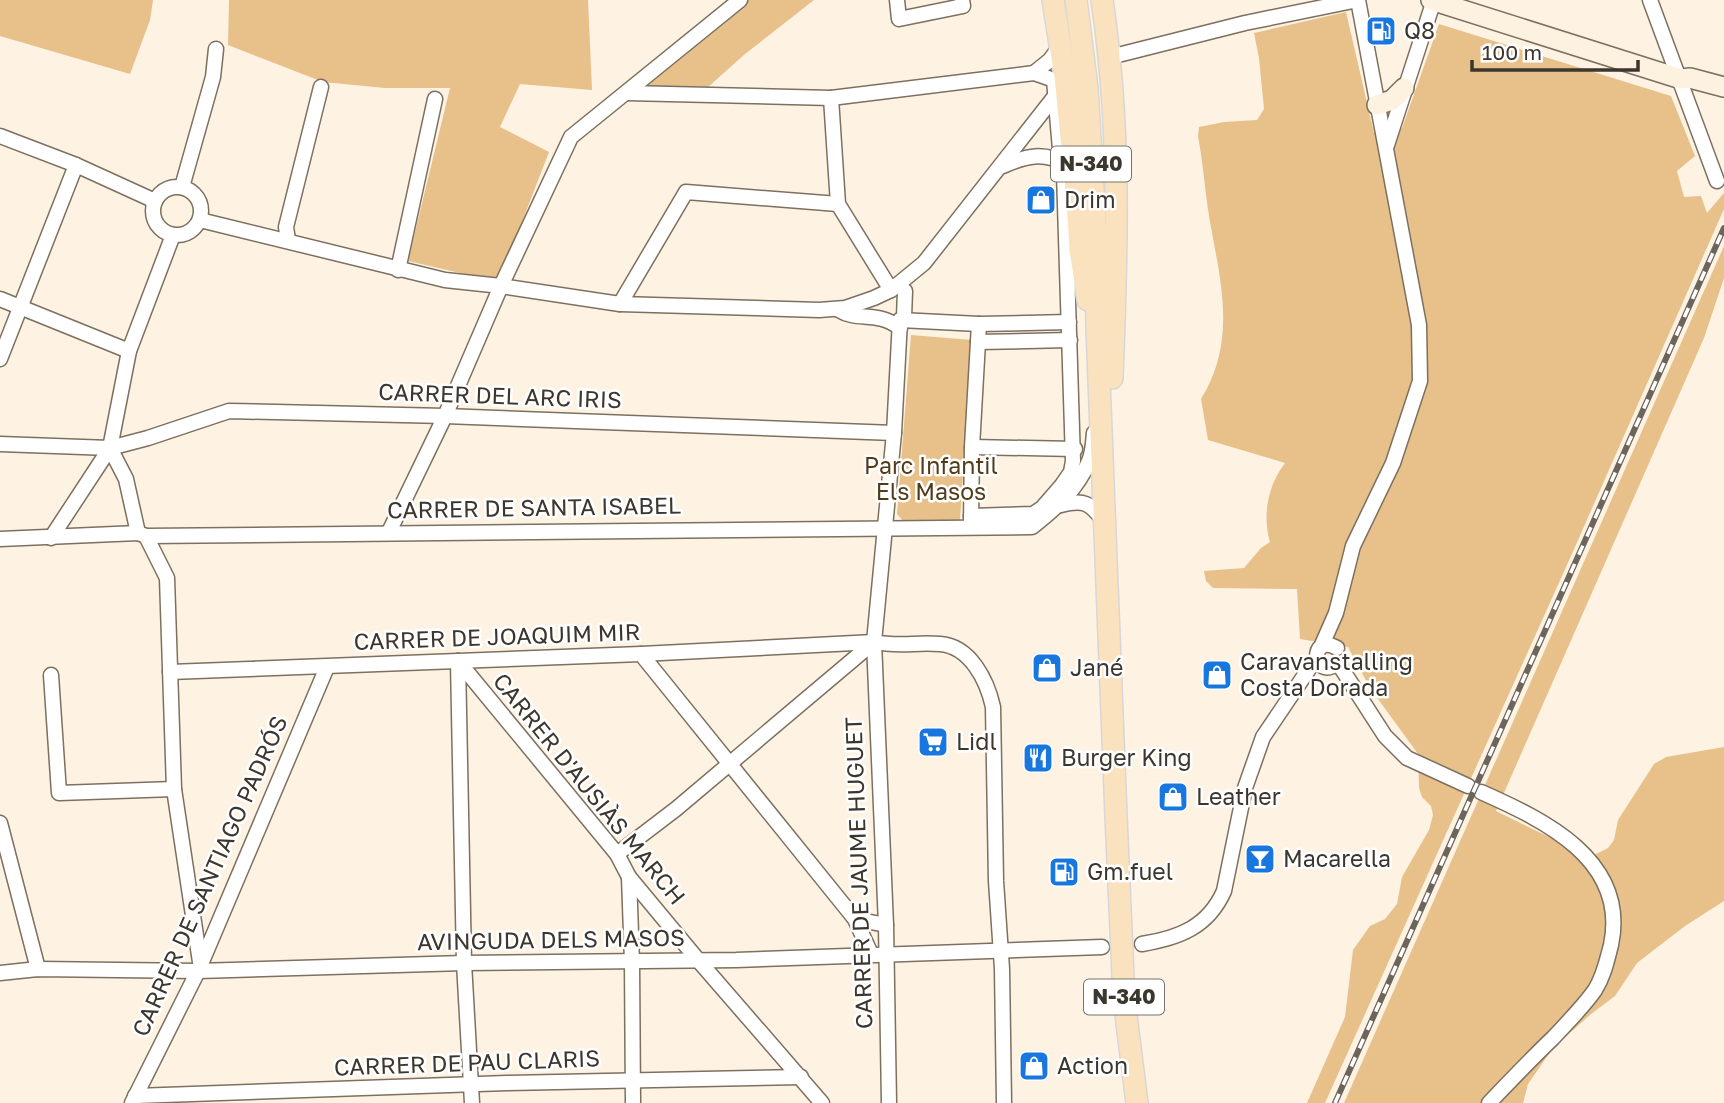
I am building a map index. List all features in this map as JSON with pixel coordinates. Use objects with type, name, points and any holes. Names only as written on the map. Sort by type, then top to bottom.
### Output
[{"type":"main road","points":[[1053,0],[1061,45],[1059,78],[1067,166],[1089,309],[1097,328]]},
{"type":"main road","name":"N-340","points":[[1076,0],[1087,88],[1096,226],[1097,328],[1124,999],[1137,1103]]},
{"type":"main road","points":[[1101,0],[1110,57],[1116,154],[1117,262],[1111,408],[1102,419]]},
{"type":"main road","points":[[1126,1103],[1124,1076],[1130,1059]]},
{"type":"street","points":[[389,533],[571,137],[740,0]]},
{"type":"street","points":[[897,0],[899,19],[914,7],[963,6],[962,0]]},
{"type":"street","points":[[1110,57],[1245,23],[1358,0],[1419,325],[1420,381],[1393,463],[1353,547],[1336,612],[1320,656]]},
{"type":"street","points":[[1385,150],[1433,0],[1701,86],[1724,96]]},
{"type":"street","points":[[1650,0],[1687,83],[1717,181]]},
{"type":"street","points":[[1034,73],[1050,60],[1061,45]]},
{"type":"street","points":[[182,187],[213,78],[216,49]]},
{"type":"street","points":[[627,93],[831,98],[1034,73],[1059,78],[1055,96],[1067,166],[1064,173],[1074,449],[1071,472],[1042,508],[1033,514],[971,522],[979,324]]},
{"type":"street","points":[[1687,83],[1708,81],[1724,87]]},
{"type":"street","points":[[288,240],[286,227],[321,87]]},
{"type":"street","points":[[1377,105],[1392,100],[1404,88]]},
{"type":"street","points":[[200,220],[445,280],[620,304],[838,309],[860,304],[897,288],[924,263],[1002,167],[1055,96]]},
{"type":"street","points":[[831,98],[838,204],[897,288],[912,298],[923,320]]},
{"type":"street","points":[[398,270],[435,99]]},
{"type":"street","points":[[0,136],[76,165],[155,201]]},
{"type":"street","points":[[1002,167],[1034,156],[1050,157],[1067,166]]},
{"type":"street","points":[[0,359],[76,165]]},
{"type":"street","points":[[182,187],[196,195],[200,202],[200,220],[192,231],[173,235],[160,229],[153,210],[155,201],[167,189],[182,187]]},
{"type":"street","points":[[620,304],[686,192],[838,204]]},
{"type":"street","points":[[51,538],[110,448],[129,351],[173,235]]},
{"type":"street","name":"CARRER DE JAUME HUGUET","points":[[889,1103],[878,954],[886,925],[874,642],[894,433],[900,324],[904,317],[897,288]]},
{"type":"street","points":[[0,299],[129,351]]},
{"type":"street","points":[[838,309],[846,314],[881,317],[900,324],[923,320],[979,324],[1069,322]]},
{"type":"street","points":[[978,342],[1070,340]]},
{"type":"street","name":"CARRER DEL ARC IRIS","points":[[0,444],[110,448],[229,411],[445,416],[894,433]]},
{"type":"street","name":"CARRER DE SANTA ISABEL","points":[[0,539],[142,535],[884,528],[971,522],[1032,527],[1061,505],[1090,460],[1096,419],[1102,419]]},
{"type":"street","points":[[972,447],[1074,449]]},
{"type":"street","points":[[110,448],[126,479],[142,535],[167,579],[174,789],[199,967]]},
{"type":"street","points":[[1061,505],[1085,503],[1093,507],[1105,523]]},
{"type":"street","points":[[1336,612],[1337,648],[1340,653],[1338,663],[1379,729],[1407,758],[1533,815],[1576,845],[1594,864],[1606,886],[1613,915],[1613,936],[1606,967],[1595,989],[1576,1014],[1489,1103]]},
{"type":"street","points":[[617,854],[676,809],[874,642]]},
{"type":"street","name":"CARRER DE JOAQUIM MIR","points":[[170,672],[458,662],[874,642],[893,646],[942,644],[964,653],[980,672],[993,707],[1004,1103]]},
{"type":"street","points":[[826,644],[838,660],[839,671]]},
{"type":"street","points":[[1142,944],[1184,934],[1210,912],[1218,891],[1224,884],[1245,789],[1263,737],[1320,656],[1331,645],[1337,648]]},
{"type":"street","points":[[641,654],[855,919],[878,954]]},
{"type":"street","points":[[1320,656],[1329,668],[1338,663]]},
{"type":"street","points":[[458,662],[464,963],[472,1103]]},
{"type":"street","name":"CARRER D'AUSIÀS MARCH","points":[[458,662],[617,854],[629,877],[822,1103]]},
{"type":"street","name":"CARRER DE SANTIAGO PADRÓS","points":[[134,1100],[199,967],[327,667]]},
{"type":"street","points":[[51,675],[59,793],[174,789]]},
{"type":"street","points":[[0,822],[38,969]]},
{"type":"street","points":[[629,877],[633,1103]]},
{"type":"street","points":[[855,919],[886,925]]},
{"type":"street","name":"AVINGUDA DELS MASOS","points":[[0,973],[38,969],[632,962],[1102,947]]},
{"type":"street","name":"CARRER DE PAU CLARIS","points":[[134,1100],[471,1085],[801,1077]]},
{"type":"green space","points":[[0,0],[153,0],[150,20],[130,74],[0,36]]},
{"type":"green space","points":[[229,0],[588,0],[592,90],[520,84],[500,127],[549,152],[500,279],[408,261],[450,88],[385,88],[323,82],[228,45]]},
{"type":"green space","points":[[746,0],[814,0],[745,54],[707,88],[636,85]]},
{"type":"green space","points":[[1346,12],[1374,133],[1402,128],[1439,24],[1671,96],[1695,156],[1677,171],[1684,197],[1701,196],[1707,213],[1724,193],[1724,209],[1325,1103],[1307,1103],[1345,1017],[1353,950],[1370,926],[1385,919],[1397,904],[1402,877],[1429,830],[1433,815],[1431,806],[1422,797],[1419,788],[1418,754],[1370,688],[1348,647],[1300,639],[1297,589],[1213,588],[1206,581],[1204,571],[1244,568],[1261,548],[1270,542],[1268,501],[1274,481],[1285,463],[1208,440],[1201,399],[1219,354],[1223,309],[1198,136],[1199,127],[1257,120],[1264,109],[1254,33]]},
{"type":"green space","points":[[1724,246],[1724,278],[1704,338],[1496,811],[1590,857],[1608,848],[1614,840],[1618,820],[1654,764],[1666,757],[1724,747],[1724,901],[1685,926],[1637,963],[1615,996],[1553,1048],[1528,1084],[1523,1103],[1344,1103]]},
{"type":"green space","name":"Parc Infantil Els Masos","points":[[911,335],[972,340],[960,520],[957,523],[904,522],[897,514]]},
{"type":"railway","points":[[1335,1103],[1724,228]]},
{"type":"place","name":"Q8","points":[[1381,31]]},
{"type":"place","name":"Drim","points":[[1041,200]]},
{"type":"place","name":"Jané","points":[[1047,668]]},
{"type":"place","name":"Caravanstalling Costa Dorada","points":[[1217,675]]},
{"type":"place","name":"Lidl","points":[[933,742]]},
{"type":"place","name":"Burger King","points":[[1038,758]]},
{"type":"place","name":"Leather","points":[[1173,797]]},
{"type":"place","name":"Macarella","points":[[1260,859]]},
{"type":"place","name":"Gm.fuel","points":[[1064,872]]},
{"type":"place","name":"Action","points":[[1034,1066]]}]
